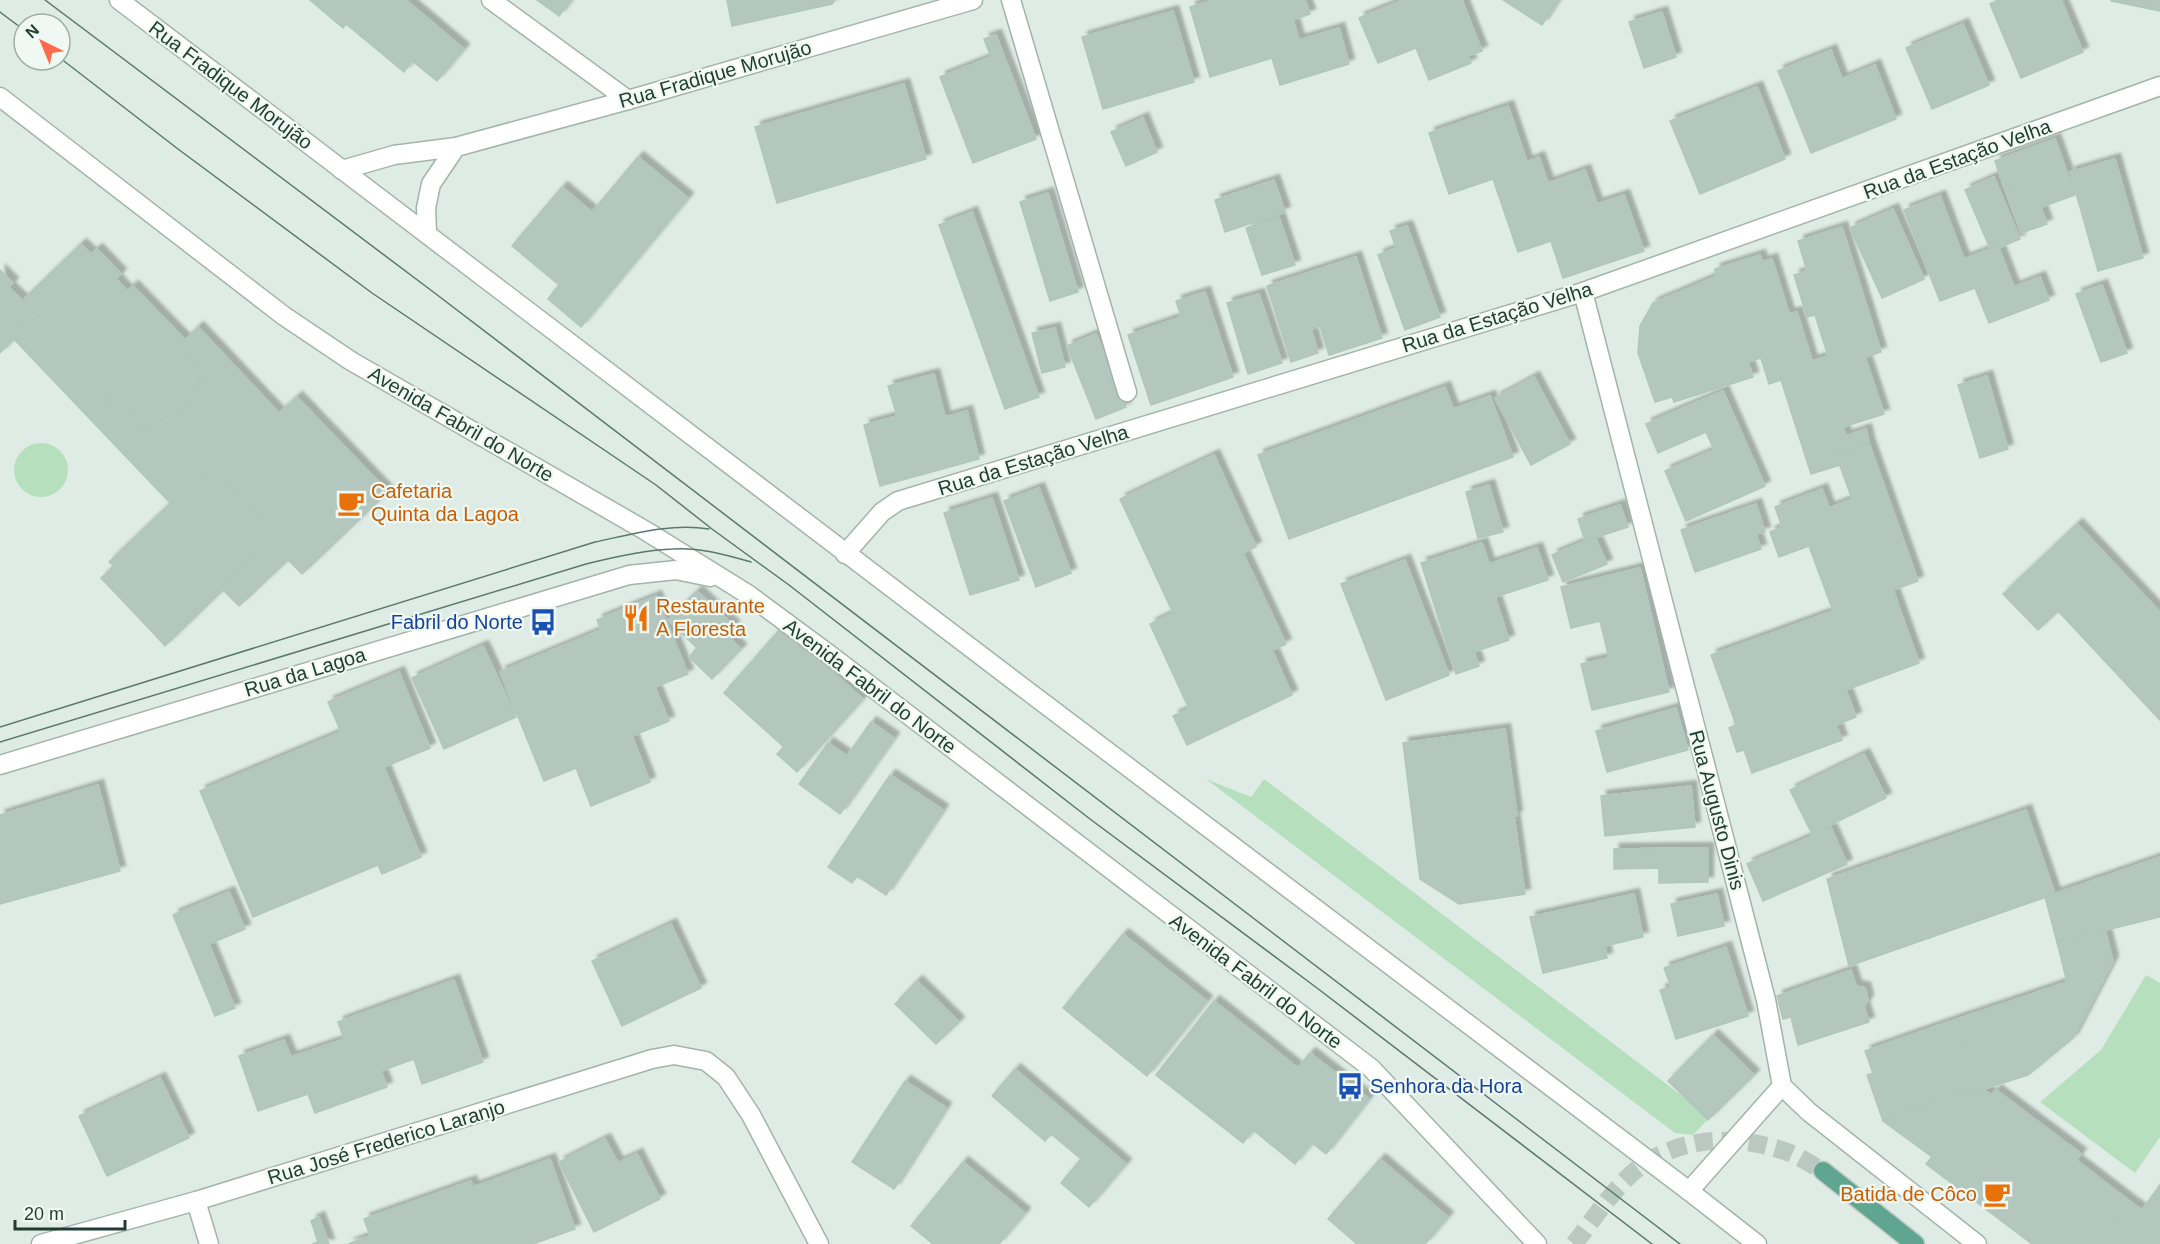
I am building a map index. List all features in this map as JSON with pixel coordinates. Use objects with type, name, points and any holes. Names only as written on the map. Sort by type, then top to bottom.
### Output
[{"type":"main road","points":[[1823,1171],[1915,1244]]},
{"type":"street","name":"Rua Fradique Morujão","points":[[119,0],[427,232]]},
{"type":"street","points":[[490,0],[628,100]]},
{"type":"street","name":"Rua Fradique Morujão","points":[[342,170],[394,155],[456,147],[628,100],[973,0]]},
{"type":"street","points":[[1011,0],[1126,392]]},
{"type":"street","name":"Rua da Estação Velha","points":[[845,554],[882,512],[898,501],[1583,292],[2160,86]]},
{"type":"street","name":"Avenida Fabril do Norte","points":[[0,97],[284,316],[344,356],[646,531],[749,596],[830,655],[1371,1068],[1537,1244]]},
{"type":"street","points":[[456,147],[431,184],[426,208],[427,232],[845,554],[1757,1244]]},
{"type":"street","name":"Rua Augusto Dinis","points":[[1583,292],[1766,1000],[1782,1086]]},
{"type":"street","name":"Rua da Lagoa","points":[[0,765],[629,574],[676,570],[695,573],[711,577],[749,596]]},
{"type":"street","name":"Rua José Frederico Laranjo","points":[[42,1244],[196,1201],[652,1059],[674,1055],[706,1061],[726,1077],[751,1114],[819,1244]]},
{"type":"street","points":[[1689,1191],[1782,1086],[1809,1112],[1977,1244]]},
{"type":"street","points":[[196,1201],[208,1244]]},
{"type":"green space","points":[[41,443],[51,445],[60,451],[66,460],[68,470],[66,480],[60,489],[51,495],[41,497],[31,495],[22,489],[16,480],[14,470],[16,460],[22,451],[31,445]]},
{"type":"green space","points":[[1206,779],[1251,797],[1264,779],[1710,1117],[1693,1135],[1675,1133]]},
{"type":"green space","points":[[2146,975],[2160,983],[2160,1137],[2135,1173],[2040,1102],[2101,1050]]},
{"type":"building","points":[[310,0],[406,0],[464,49],[437,81],[412,61],[404,72],[346,24],[343,28]]},
{"type":"building","points":[[537,0],[571,0],[559,16]]},
{"type":"building","points":[[727,0],[835,0],[832,4],[732,26]]},
{"type":"building","points":[[1213,0],[1305,0],[1310,14],[1293,20],[1299,40],[1339,28],[1349,64],[1280,85],[1272,58],[1210,77],[1190,7]]},
{"type":"building","points":[[1403,0],[1462,0],[1482,51],[1468,56],[1471,63],[1429,80],[1416,48],[1378,63],[1359,18]]},
{"type":"building","points":[[1503,0],[1558,0],[1542,25]]},
{"type":"building","points":[[1999,0],[2061,0],[2083,52],[2021,78],[1990,4]]},
{"type":"building","points":[[2160,0],[2160,11],[2111,1]]},
{"type":"building","points":[[1173,11],[1194,82],[1103,109],[1082,37]]},
{"type":"building","points":[[1662,12],[1676,57],[1644,68],[1629,22]]},
{"type":"building","points":[[1963,24],[1989,85],[1932,109],[1906,48]]},
{"type":"building","points":[[996,35],[1036,139],[973,163],[940,77],[991,57],[984,39]]},
{"type":"building","points":[[1831,50],[1842,79],[1875,65],[1896,119],[1811,153],[1778,71]]},
{"type":"building","points":[[904,84],[926,159],[777,203],[755,127]]},
{"type":"building","points":[[1757,87],[1785,159],[1700,194],[1670,121]]},
{"type":"building","points":[[1508,106],[1527,162],[1539,157],[1548,183],[1585,170],[1597,204],[1624,195],[1644,251],[1563,278],[1551,241],[1518,252],[1493,179],[1449,194],[1429,133]]},
{"type":"building","points":[[1143,118],[1157,152],[1126,166],[1111,132]]},
{"type":"building","points":[[2055,139],[2075,195],[2041,207],[2030,178],[2004,187],[1995,161]]},
{"type":"building","points":[[638,157],[688,198],[581,327],[548,299],[559,285],[512,246],[562,187],[592,212]]},
{"type":"building","points":[[2115,159],[2143,258],[2098,271],[2070,172]]},
{"type":"building","points":[[1994,177],[2020,239],[1991,251],[1965,190]]},
{"type":"building","points":[[2030,178],[2047,224],[2021,233],[2004,187]]},
{"type":"building","points":[[1274,180],[1285,212],[1225,232],[1215,200]]},
{"type":"building","points":[[1048,193],[1078,292],[1050,301],[1020,202]]},
{"type":"building","points":[[1940,196],[1964,259],[1998,246],[2014,287],[2040,277],[2049,300],[1989,323],[1975,288],[1940,301],[1904,210]]},
{"type":"building","points":[[1893,209],[1924,279],[1882,298],[1850,228]]},
{"type":"building","points":[[972,212],[1039,397],[1005,409],[939,225]]},
{"type":"building","points":[[1279,217],[1295,265],[1262,275],[1246,228]]},
{"type":"building","points":[[1407,226],[1440,317],[1405,330],[1378,255],[1396,248],[1390,231]]},
{"type":"building","points":[[1842,227],[1881,352],[1865,357],[1884,414],[1843,427],[1846,436],[1866,429],[1869,443],[1836,455],[1840,465],[1811,474],[1781,380],[1769,384],[1761,358],[1748,362],[1753,377],[1674,402],[1672,397],[1655,402],[1638,353],[1640,326],[1653,303],[1715,277],[1715,269],[1760,255],[1762,262],[1772,259],[1789,314],[1797,312],[1812,361],[1828,356],[1815,315],[1807,317],[1794,275],[1807,271],[1798,241]]},
{"type":"building","points":[[81,244],[91,254],[97,249],[121,274],[116,279],[127,291],[133,286],[191,346],[185,352],[206,374],[191,388],[197,394],[166,424],[161,419],[147,431],[126,408],[121,413],[63,353],[69,347],[23,300]]},
{"type":"building","points":[[1356,257],[1382,338],[1329,355],[1320,326],[1311,329],[1318,353],[1291,362],[1267,286]]},
{"type":"building","points":[[0,270],[13,283],[9,287],[33,311],[9,334],[14,339],[0,353]]},
{"type":"building","points":[[2102,285],[2127,353],[2101,362],[2076,294]]},
{"type":"building","points":[[1205,292],[1233,377],[1151,405],[1128,335],[1181,317],[1176,301]]},
{"type":"building","points":[[1259,294],[1282,363],[1248,374],[1227,303]]},
{"type":"building","points":[[33,311],[69,347],[63,353],[121,413],[126,408],[147,431],[161,419],[166,424],[197,394],[191,388],[206,374],[185,352],[191,346],[185,340],[198,327],[279,413],[297,397],[388,492],[302,574],[288,560],[239,606],[223,590],[165,646],[157,637],[170,626],[174,631],[263,546],[259,541],[272,529],[215,470],[203,482],[198,477],[171,504],[9,334]]},
{"type":"building","points":[[1055,328],[1065,367],[1042,373],[1032,333]]},
{"type":"building","points":[[1096,334],[1126,407],[1096,419],[1067,346]]},
{"type":"building","points":[[934,374],[945,417],[967,411],[979,459],[880,486],[864,425],[897,416],[888,386]]},
{"type":"building","points":[[1987,376],[2008,449],[1980,458],[1958,385]]},
{"type":"building","points":[[1534,377],[1570,444],[1531,465],[1495,398]]},
{"type":"building","points":[[1445,387],[1453,409],[1490,396],[1513,457],[1289,539],[1258,455]]},
{"type":"building","points":[[1723,391],[1765,486],[1686,521],[1665,471],[1714,450],[1706,432],[1658,453],[1646,424]]},
{"type":"building","points":[[1869,443],[1918,581],[1893,590],[1919,663],[1846,690],[1856,717],[1836,725],[1842,740],[1752,773],[1744,750],[1737,752],[1729,728],[1736,725],[1711,655],[1833,611],[1809,546],[1779,557],[1770,532],[1782,527],[1775,507],[1822,489],[1829,508],[1852,499],[1836,455]]},
{"type":"building","points":[[1214,455],[1256,547],[1243,553],[1286,644],[1272,650],[1292,695],[1187,745],[1173,716],[1189,709],[1150,624],[1173,613],[1120,499]]},
{"type":"building","points":[[215,470],[272,529],[259,541],[263,546],[174,631],[170,626],[157,637],[101,578],[114,566],[109,562],[198,477],[203,482]]},
{"type":"building","points":[[1489,485],[1503,532],[1478,538],[1466,492]]},
{"type":"building","points":[[1039,488],[1071,573],[1036,587],[1004,501]]},
{"type":"building","points":[[992,498],[1019,580],[970,595],[944,513]]},
{"type":"building","points":[[1756,504],[1765,532],[1756,534],[1761,549],[1695,572],[1681,530]]},
{"type":"building","points":[[1620,505],[1628,527],[1585,541],[1578,519]]},
{"type":"building","points":[[2077,524],[2160,612],[2160,720],[2058,611],[2038,630],[2003,594]]},
{"type":"building","points":[[1595,537],[1607,564],[1563,582],[1552,555]]},
{"type":"building","points":[[1482,543],[1489,564],[1537,548],[1548,580],[1495,597],[1509,640],[1474,652],[1479,666],[1456,674],[1421,563]]},
{"type":"building","points":[[1405,560],[1449,675],[1386,700],[1341,584]]},
{"type":"building","points":[[1640,568],[1669,692],[1592,710],[1581,664],[1609,658],[1600,621],[1571,628],[1561,587]]},
{"type":"building","points":[[697,591],[734,626],[726,634],[741,649],[712,679],[689,657],[697,648],[668,620]]},
{"type":"building","points":[[656,596],[688,674],[655,687],[669,721],[632,736],[650,782],[591,806],[576,768],[544,781],[500,672],[601,630],[597,620]]},
{"type":"building","points":[[782,627],[863,699],[797,772],[777,754],[784,747],[724,693]]},
{"type":"building","points":[[483,646],[516,717],[444,749],[412,678]]},
{"type":"building","points":[[399,672],[430,748],[384,767],[421,857],[382,874],[378,865],[253,917],[200,791],[341,732],[328,702]]},
{"type":"building","points":[[1676,708],[1688,750],[1607,772],[1596,731]]},
{"type":"building","points":[[871,722],[894,738],[840,814],[799,784],[828,743],[847,756]]},
{"type":"building","points":[[1505,729],[1525,894],[1459,904],[1420,879],[1403,743]]},
{"type":"building","points":[[1864,754],[1886,798],[1812,834],[1790,790]]},
{"type":"building","points":[[890,775],[943,810],[886,895],[857,876],[852,883],[828,867]]},
{"type":"building","points":[[98,785],[120,871],[0,904],[0,815]]},
{"type":"building","points":[[1691,786],[1695,827],[1605,836],[1601,796]]},
{"type":"building","points":[[2026,810],[2055,894],[1849,966],[1827,879]]},
{"type":"building","points":[[1831,828],[1847,864],[1763,901],[1747,864]]},
{"type":"building","points":[[1708,848],[1708,882],[1659,883],[1659,868],[1614,869],[1614,849]]},
{"type":"building","points":[[2160,857],[2160,917],[2057,942],[2045,897]]},
{"type":"building","points":[[229,892],[245,929],[209,944],[235,1008],[215,1016],[173,915]]},
{"type":"building","points":[[1634,894],[1643,937],[1605,946],[1607,958],[1543,973],[1530,917]]},
{"type":"building","points":[[1717,894],[1724,926],[1678,936],[1671,904]]},
{"type":"building","points":[[671,924],[701,988],[622,1026],[592,961]]},
{"type":"building","points":[[2105,930],[2113,961],[2073,1038],[2028,1075],[1984,1089],[1980,1087],[1957,1019],[2067,982],[2057,942]]},
{"type":"building","points":[[1123,934],[1207,1001],[1147,1076],[1063,1008]]},
{"type":"building","points":[[1726,947],[1748,1016],[1676,1039],[1660,990],[1671,987],[1664,968]]},
{"type":"building","points":[[1851,970],[1856,986],[1865,988],[1868,1000],[1864,1007],[1869,1022],[1798,1045],[1791,1017],[1783,1019],[1777,996]]},
{"type":"building","points":[[454,980],[483,1062],[422,1084],[414,1059],[381,1071],[387,1087],[315,1113],[308,1094],[258,1111],[239,1056],[284,1040],[291,1057],[344,1039],[338,1022]]},
{"type":"building","points":[[917,981],[959,1022],[936,1044],[895,1004]]},
{"type":"building","points":[[1214,1001],[1298,1068],[1310,1053],[1369,1099],[1326,1154],[1312,1143],[1295,1164],[1253,1130],[1243,1143],[1156,1075]]},
{"type":"building","points":[[1957,1019],[1980,1087],[1883,1121],[1867,1075],[1873,1073],[1865,1051]]},
{"type":"building","points":[[1713,1035],[1754,1075],[1708,1120],[1668,1081]]},
{"type":"building","points":[[1015,1069],[1126,1164],[1089,1207],[1061,1183],[1081,1159],[1051,1134],[1045,1141],[992,1096]]},
{"type":"building","points":[[160,1078],[189,1138],[107,1176],[79,1116]]},
{"type":"building","points":[[905,1081],[946,1108],[894,1189],[852,1162]]},
{"type":"building","points":[[1980,1087],[1992,1095],[1996,1090],[2081,1154],[2076,1160],[2128,1200],[2095,1244],[2032,1244],[1926,1164],[1932,1157],[1883,1121]]},
{"type":"building","points":[[605,1139],[618,1163],[637,1154],[660,1199],[594,1232],[559,1162]]},
{"type":"building","points":[[550,1159],[575,1229],[533,1244],[348,1244],[370,1236],[364,1219],[471,1181],[473,1187]]},
{"type":"building","points":[[1380,1159],[1448,1217],[1425,1244],[1357,1244],[1328,1219]]},
{"type":"building","points":[[963,1162],[1025,1213],[999,1244],[933,1244],[911,1226]]},
{"type":"building","points":[[2160,1185],[2160,1244],[2095,1244],[2128,1200],[2142,1210]]},
{"type":"building","points":[[319,1217],[329,1244],[312,1244],[318,1242],[311,1221]]},
{"type":"tunnel","points":[[1574,1244],[1624,1181],[1644,1164],[1661,1154],[1678,1148],[1716,1141],[1753,1143],[1790,1153],[1823,1171]]},
{"type":"tram line","points":[[45,0],[436,294],[1680,1244]]},
{"type":"tram line","points":[[0,12],[12,21]]},
{"type":"tram line","points":[[72,67],[372,293],[656,485],[789,585],[1090,819],[1317,988],[1652,1244]]},
{"type":"tram line","points":[[0,727],[595,542],[666,528],[709,529]]},
{"type":"tram line","points":[[0,742],[597,561],[640,552],[693,549],[751,562]]},
{"type":"place","name":"Cafetaria Quinta da Lagoa","points":[[351,503]]},
{"type":"place","name":"Restaurante A Floresta","points":[[636,618]]},
{"type":"place","name":"Fabril do Norte","points":[[543,622]]},
{"type":"place","name":"Senhora da Hora","points":[[1350,1086]]},
{"type":"place","name":"Batida de Côco","points":[[1997,1194]]}]
